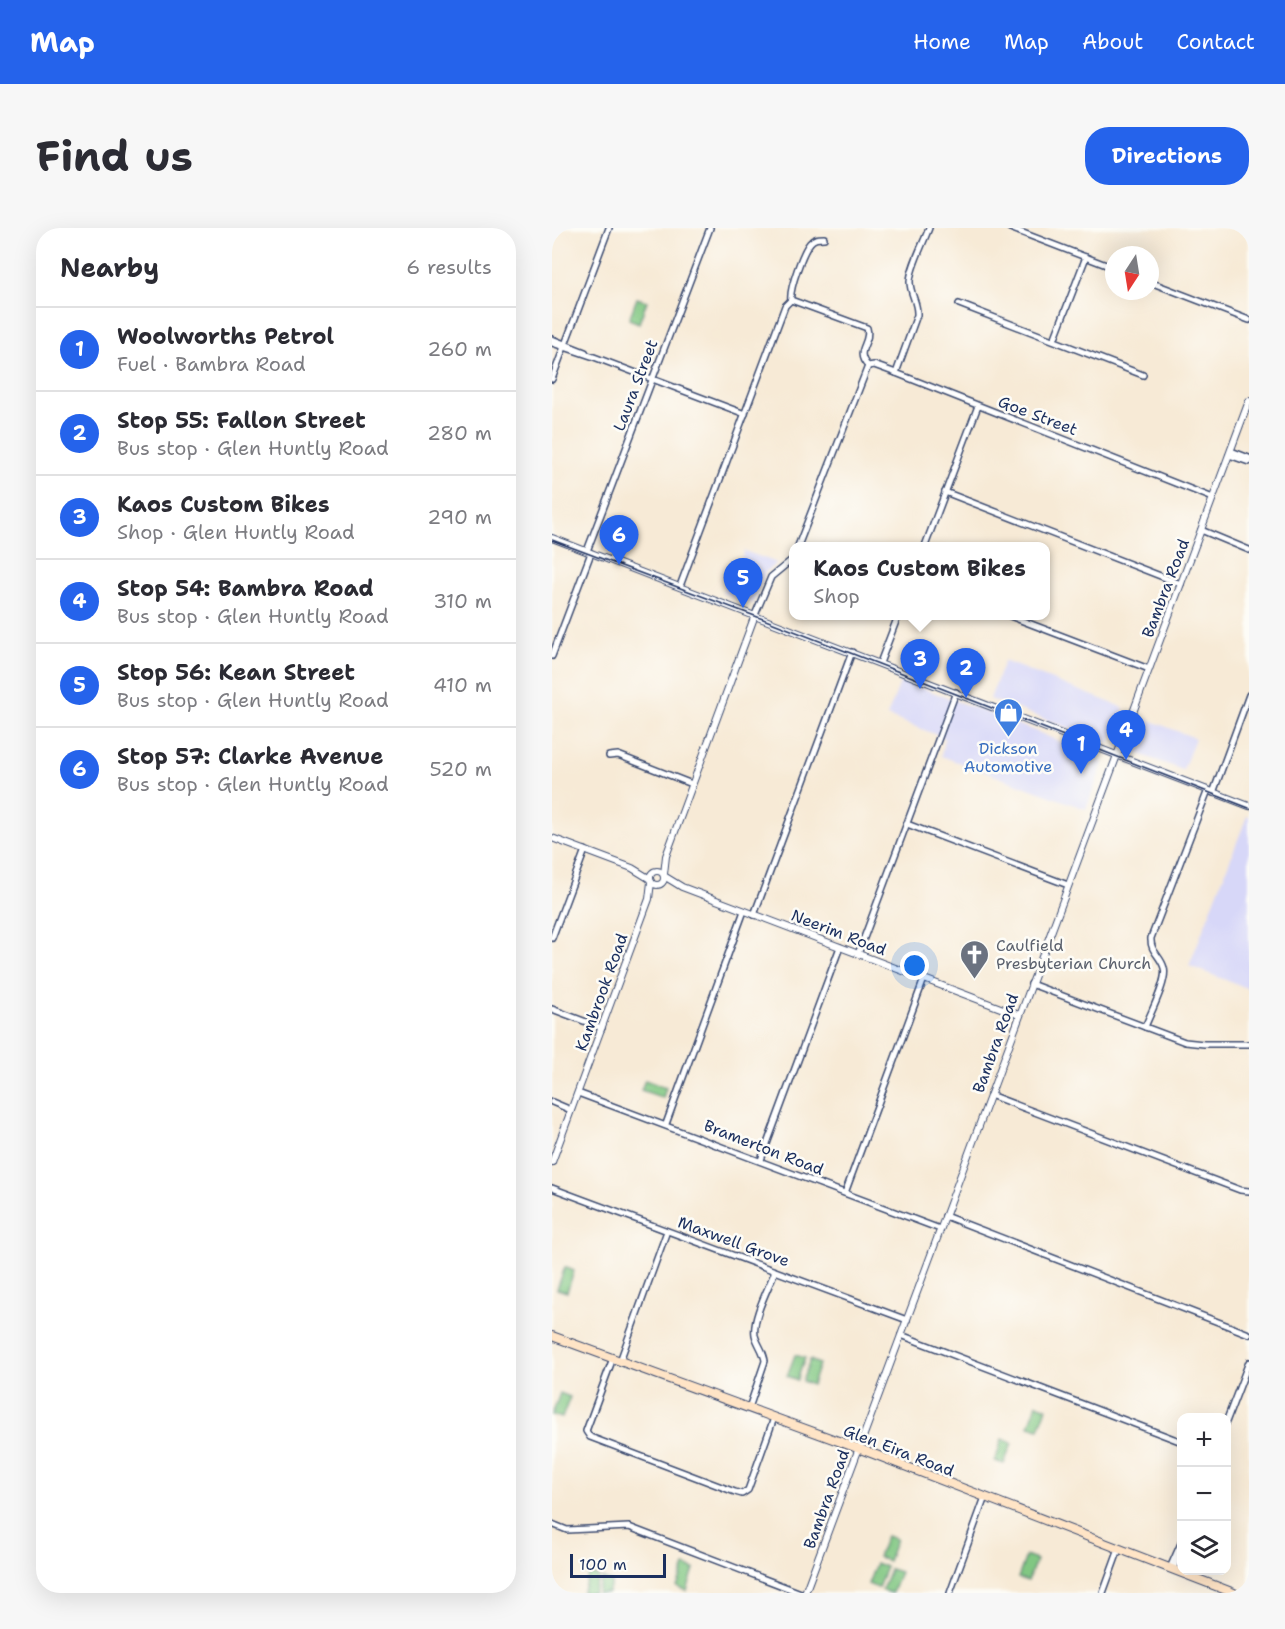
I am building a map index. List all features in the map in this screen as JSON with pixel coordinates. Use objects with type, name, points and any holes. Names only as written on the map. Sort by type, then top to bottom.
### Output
[{"type":"main road","name":"Glen Eira Road","points":[[552,1336],[985,1497],[1172,1569],[1210,1587],[1234,1593]]},
{"type":"street","points":[[552,379],[609,228]]},
{"type":"street","name":"Laura Street","points":[[552,656],[652,378],[710,228]]},
{"type":"street","points":[[896,373],[918,309],[911,290],[910,278],[930,228]]},
{"type":"street","points":[[1010,228],[1105,264]]},
{"type":"street","points":[[680,586],[785,306],[791,300],[791,290],[808,246],[813,240],[824,238]]},
{"type":"street","points":[[1054,340],[1086,257]]},
{"type":"street","points":[[1159,285],[1248,320]]},
{"type":"street","points":[[791,300],[866,327],[869,332],[862,353],[862,360],[868,366],[800,542]]},
{"type":"street","points":[[959,304],[1143,375]]},
{"type":"street","points":[[552,341],[745,414]]},
{"type":"street","name":"Goe Street","points":[[868,366],[872,364],[896,373],[1213,498]]},
{"type":"street","name":"Bambra Road","points":[[805,1593],[1249,401]]},
{"type":"street","points":[[926,542],[978,406]]},
{"type":"street","points":[[1230,453],[1249,460]]},
{"type":"street","points":[[945,492],[1181,584]]},
{"type":"street","points":[[1200,532],[1249,550]]},
{"type":"street","points":[[552,538],[1249,806]]},
{"type":"street","points":[[664,875],[666,856],[755,615],[771,577],[789,562]]},
{"type":"street","points":[[880,663],[896,620]]},
{"type":"street","points":[[1023,620],[1149,669]]},
{"type":"street","points":[[754,915],[852,652]]},
{"type":"street","points":[[858,954],[956,692]]},
{"type":"street","points":[[1145,1027],[1165,973],[1162,963],[1153,950],[1151,938],[1249,695]]},
{"type":"street","points":[[609,756],[618,756],[693,784]]},
{"type":"street","points":[[907,824],[1068,885]]},
{"type":"street","points":[[552,838],[632,868],[654,871],[666,856]]},
{"type":"street","points":[[552,938],[585,850]]},
{"type":"street","points":[[632,868],[651,881]]},
{"type":"street","name":"Neerim Road","points":[[654,871],[682,887],[1019,1015]]},
{"type":"street","name":"Kambrook Road","points":[[552,1162],[649,899],[654,871]]},
{"type":"street","name":"Kambrook Road","points":[[649,899],[661,884],[664,875]]},
{"type":"street","name":"Neerim Road","points":[[651,881],[655,885],[682,887]]},
{"type":"street","points":[[666,1124],[744,911]]},
{"type":"street","points":[[761,1160],[840,947]]},
{"type":"street","points":[[845,1193],[924,979]]},
{"type":"street","points":[[1031,984],[1185,1042],[1249,1044]]},
{"type":"street","points":[[552,1009],[602,1028]]},
{"type":"street","name":"Bramerton Road","points":[[578,1093],[666,1124],[940,1229]]},
{"type":"street","points":[[990,1095],[1240,1190],[1249,1191]]},
{"type":"street","points":[[552,1102],[572,1110]]},
{"type":"street","name":"Maxwell Grove","points":[[552,1188],[906,1320]]},
{"type":"street","points":[[945,1216],[1249,1334]]},
{"type":"street","points":[[668,1231],[586,1431],[590,1437],[742,1494],[747,1490],[774,1418]]},
{"type":"street","points":[[749,1408],[765,1361],[764,1353],[756,1338],[755,1325],[775,1271]]},
{"type":"street","points":[[901,1335],[1177,1440]]},
{"type":"street","points":[[1230,1413],[1249,1362]]},
{"type":"street","points":[[950,1593],[985,1497]]},
{"type":"street","points":[[552,1524],[567,1530],[629,1527],[801,1593]]},
{"type":"street","points":[[1103,1593],[1119,1549]]},
{"type":"street","points":[[1172,1569],[1177,1555]]},
{"type":"shaded area","points":[[744,551],[777,563],[765,572],[753,604],[722,593],[730,572],[736,574]]},
{"type":"shaded area","points":[[1004,661],[1124,708],[1110,743],[990,699]]},
{"type":"shaded area","points":[[901,680],[1040,733],[1101,760],[1103,764],[1086,809],[941,756],[945,738],[887,716]]},
{"type":"shaded area","points":[[1141,717],[1195,738],[1183,770],[1128,750]]},
{"type":"shaded area","points":[[1247,816],[1249,817],[1249,989],[1189,966]]},
{"type":"green space","points":[[637,298],[647,301],[639,323],[629,319]]},
{"type":"green space","points":[[645,1080],[666,1088],[663,1098],[641,1090]]},
{"type":"green space","points":[[565,1267],[574,1271],[567,1292],[557,1289]]},
{"type":"green space","points":[[795,1355],[805,1358],[797,1380],[787,1376]]},
{"type":"green space","points":[[810,1360],[819,1364],[812,1385],[802,1381]]},
{"type":"green space","points":[[560,1393],[570,1397],[562,1418],[552,1415]]},
{"type":"green space","points":[[1037,1404],[1047,1408],[1039,1429],[1029,1426]]},
{"type":"green space","points":[[1002,1439],[1012,1443],[1004,1464],[995,1461]]},
{"type":"green space","points":[[886,1536],[896,1539],[888,1561],[878,1557]]},
{"type":"green space","points":[[1026,1556],[1036,1560],[1028,1581],[1018,1578]]},
{"type":"green space","points":[[876,1563],[886,1567],[878,1588],[868,1584]]},
{"type":"green space","points":[[685,1566],[694,1569],[687,1591],[677,1587]]},
{"type":"green space","points":[[890,1569],[900,1572],[892,1593],[882,1590]]},
{"type":"green space","points":[[589,1573],[599,1577],[593,1593],[582,1593]]},
{"type":"green space","points":[[602,1578],[612,1582],[608,1593],[597,1593]]},
{"type":"tram line","points":[[552,540],[763,619],[1249,808]]},
{"type":"place","name":"Stop 57: Clarke Avenue","points":[[619,565]]},
{"type":"place","name":"Stop 56: Kean Street","points":[[743,608]]},
{"type":"place","name":"Kaos Custom Bikes","points":[[920,689]]},
{"type":"place","name":"Stop 55: Fallon Street","points":[[966,698]]},
{"type":"place","name":"Dickson Automotive","points":[[1008,738]]},
{"type":"place","name":"Stop 54: Bambra Road","points":[[1126,760]]},
{"type":"place","name":"Woolworths Petrol","points":[[1081,774]]},
{"type":"place","name":"Caulfield Presbyterian Church","points":[[975,980]]}]
